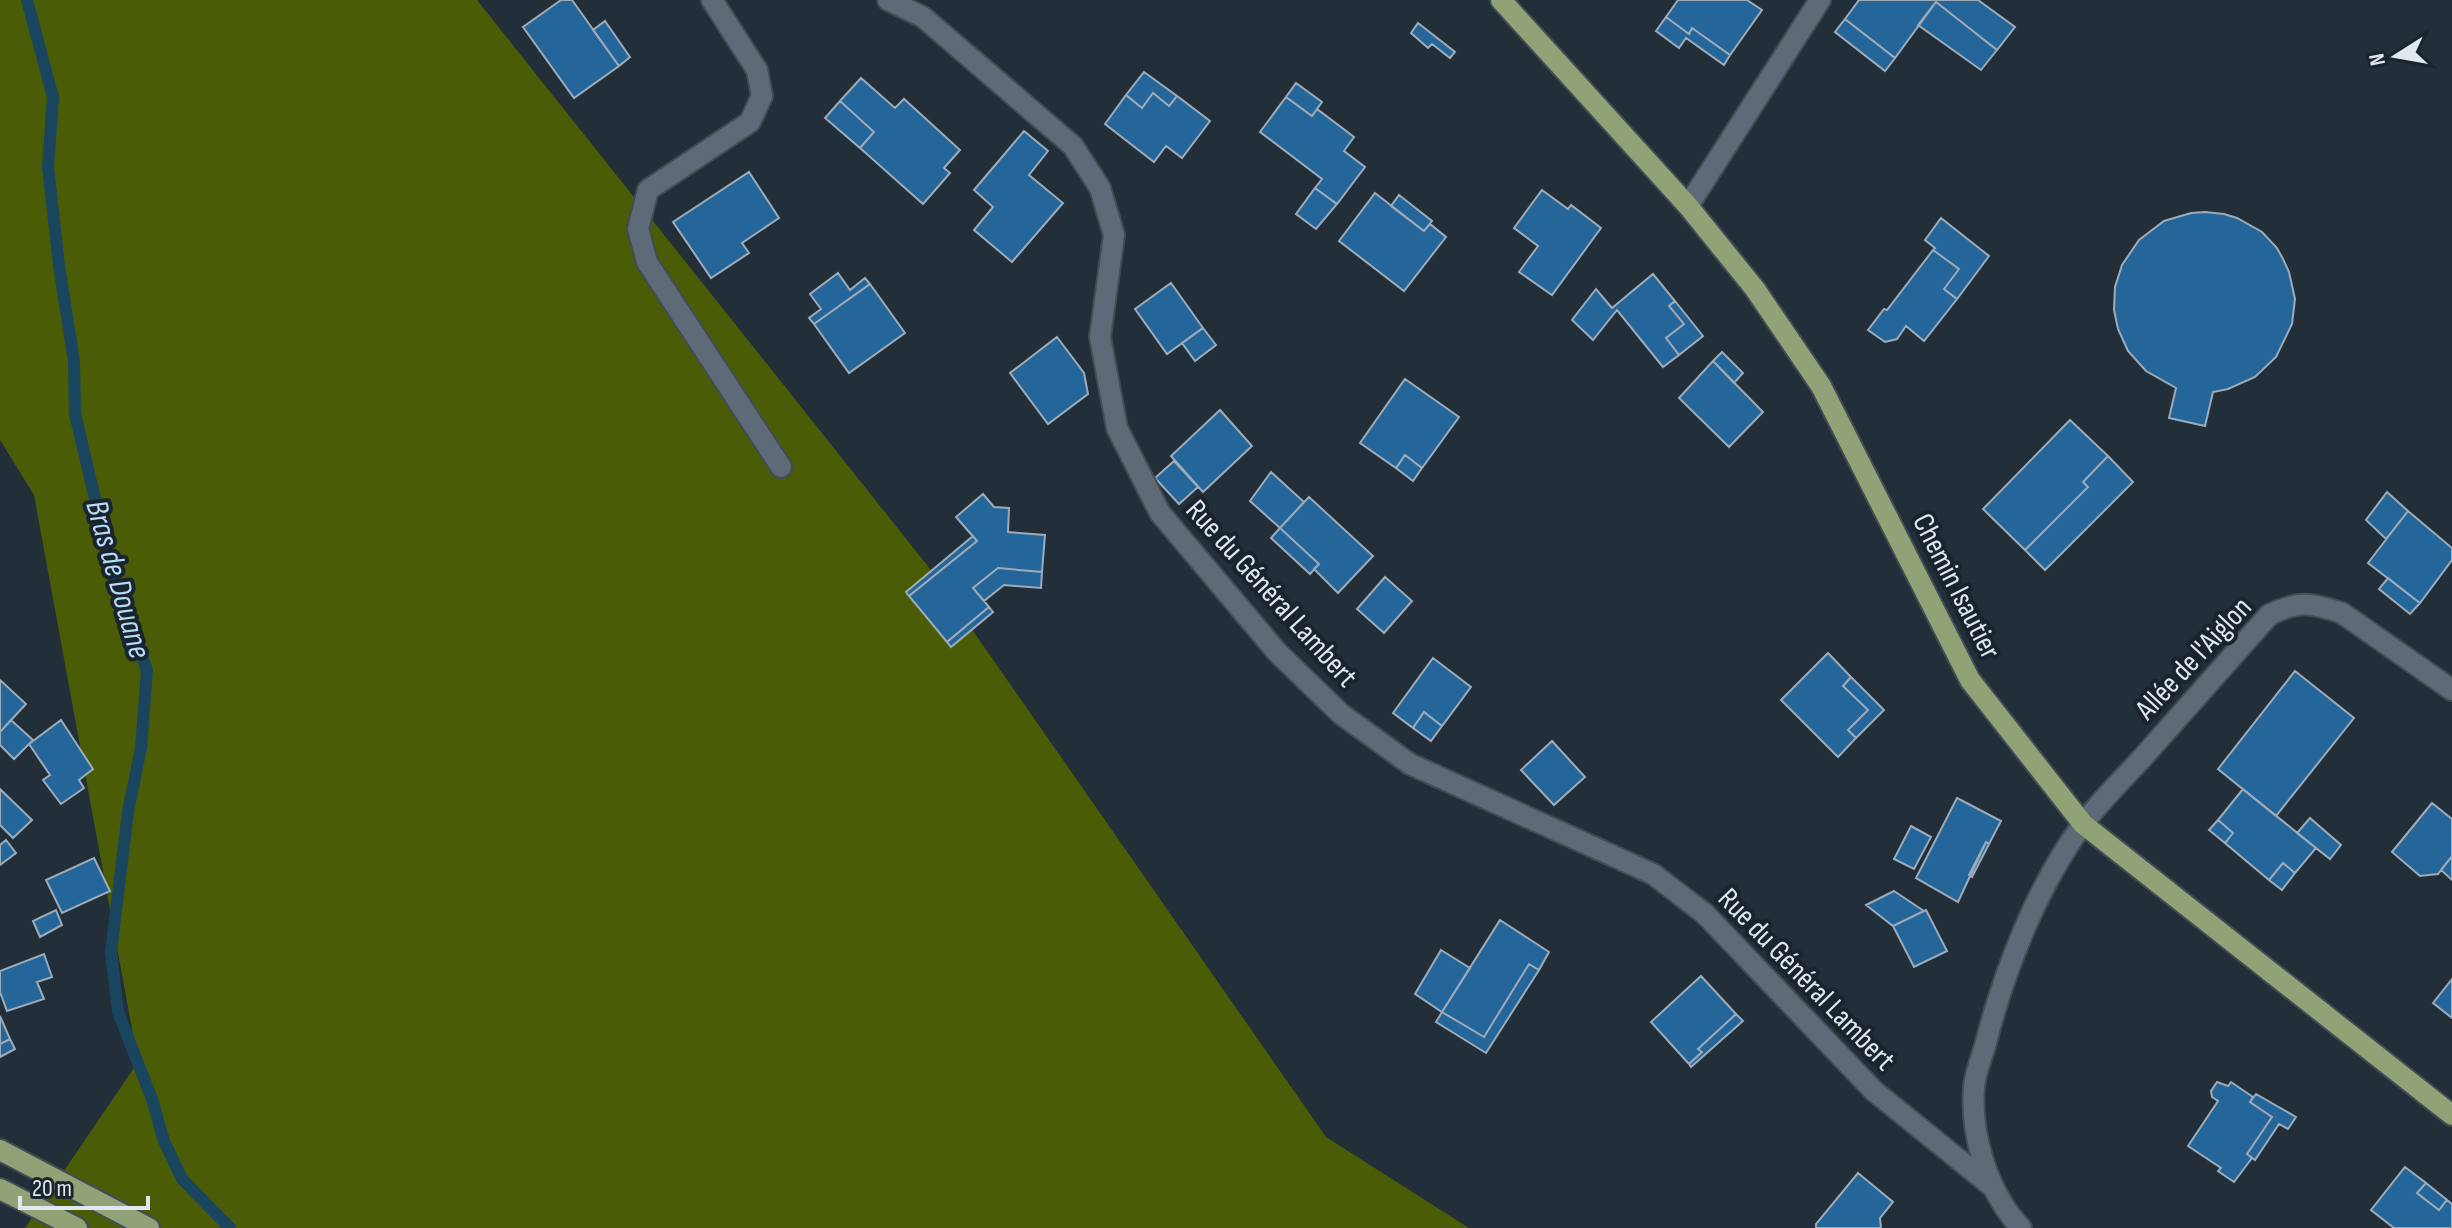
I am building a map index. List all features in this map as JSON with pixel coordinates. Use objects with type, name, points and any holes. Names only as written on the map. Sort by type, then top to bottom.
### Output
[{"type":"main road","name":"Chemin Isautier","points":[[1501,0],[1688,206],[1755,289],[1821,386],[1970,680],[2083,824],[2452,1115]]},
{"type":"main road","points":[[0,1150],[149,1228]]},
{"type":"main road","points":[[0,1189],[77,1228]]},
{"type":"street","points":[[712,0],[757,70],[762,96],[750,122],[648,190],[638,229],[647,262],[781,467]]},
{"type":"street","name":"Rue du Général Lambert","points":[[888,0],[923,17],[1073,146],[1100,188],[1114,235],[1100,337],[1117,428],[1160,513],[1277,652],[1341,714],[1410,764],[1653,874],[1705,914],[1874,1091],[1994,1188]]},
{"type":"street","points":[[1688,206],[1820,0]]},
{"type":"street","name":"Allée de l'Aiglon","points":[[2083,824],[2269,615],[2284,607],[2301,603],[2342,613],[2452,690]]},
{"type":"street","name":"Rue du Général Lambert","points":[[2021,1228],[1994,1188],[1982,1155],[1977,1134],[1974,1087],[1992,1015],[2019,943],[2046,884],[2083,824]]},
{"type":"green space","points":[[0,0],[477,0],[927,565],[1326,1137],[1469,1228],[25,1228],[138,1062],[34,495],[0,440]]},
{"type":"building","points":[[561,0],[572,0],[619,66],[574,98],[523,27]]},
{"type":"building","points":[[1678,0],[1747,0],[1762,10],[1730,55],[1692,28],[1689,34],[1666,17]]},
{"type":"building","points":[[1859,0],[1978,0],[2015,27],[1997,50],[1936,2],[1895,58],[1845,19]]},
{"type":"building","points":[[1936,2],[1997,50],[1981,70],[1918,25]]},
{"type":"building","points":[[1666,17],[1689,34],[1692,28],[1730,55],[1724,65],[1686,38],[1679,48],[1656,31]]},
{"type":"building","points":[[1845,19],[1895,58],[1885,71],[1835,32]]},
{"type":"building","points":[[605,21],[630,57],[619,66],[593,30]]},
{"type":"building","points":[[1418,23],[1455,52],[1450,58],[1432,44],[1428,48],[1411,33]]},
{"type":"building","points":[[1144,72],[1177,96],[1169,106],[1153,93],[1142,108],[1126,95]]},
{"type":"building","points":[[861,78],[895,108],[904,99],[960,150],[944,168],[950,173],[923,204],[860,148],[874,132],[840,101]]},
{"type":"building","points":[[1296,83],[1322,102],[1312,116],[1286,97]]},
{"type":"building","points":[[1153,93],[1169,106],[1177,96],[1210,121],[1182,158],[1166,146],[1154,162],[1105,124],[1126,95],[1142,108]]},
{"type":"building","points":[[1286,97],[1312,116],[1317,109],[1354,137],[1344,151],[1365,167],[1337,204],[1315,188],[1322,179],[1260,132]]},
{"type":"building","points":[[840,101],[874,132],[860,148],[825,118]]},
{"type":"building","points":[[1024,131],[1048,151],[1029,175],[1063,203],[1012,262],[974,230],[993,207],[974,190]]},
{"type":"building","points":[[749,172],[779,218],[742,243],[749,253],[711,278],[673,222]]},
{"type":"building","points":[[1315,188],[1337,204],[1316,229],[1296,214]]},
{"type":"building","points":[[1542,190],[1568,209],[1571,205],[1601,228],[1552,295],[1519,272],[1538,246],[1514,228]]},
{"type":"building","points":[[1375,193],[1424,231],[1430,224],[1446,237],[1404,291],[1339,241]]},
{"type":"building","points":[[1399,195],[1432,221],[1424,231],[1391,206]]},
{"type":"building","points":[[2205,212],[2237,218],[2262,232],[2283,259],[2295,299],[2292,324],[2276,357],[2255,377],[2213,392],[2205,426],[2169,418],[2176,388],[2146,371],[2128,351],[2114,310],[2115,287],[2122,265],[2139,240],[2164,221]]},
{"type":"building","points":[[1941,218],[1989,256],[1957,299],[1944,289],[1959,269],[1933,250],[1935,248],[1925,240]]},
{"type":"building","points":[[1933,250],[1959,269],[1944,289],[1957,299],[1924,341],[1906,326],[1897,339],[1885,342],[1868,330]]},
{"type":"building","points":[[838,273],[850,290],[865,278],[870,284],[814,324],[809,318],[821,309],[810,294]]},
{"type":"building","points":[[1653,274],[1675,301],[1669,306],[1684,324],[1666,338],[1679,355],[1663,367],[1617,310],[1593,340],[1572,320],[1596,289],[1612,308]]},
{"type":"building","points":[[1171,283],[1203,328],[1167,354],[1135,309]]},
{"type":"building","points":[[870,284],[905,333],[849,373],[814,324]]},
{"type":"building","points":[[1675,301],[1703,336],[1679,355],[1666,338],[1684,324],[1669,306]]},
{"type":"building","points":[[1203,328],[1216,345],[1195,361],[1182,343]]},
{"type":"building","points":[[1057,337],[1084,373],[1088,394],[1048,424],[1010,373]]},
{"type":"building","points":[[1722,352],[1743,373],[1734,383],[1713,361]]},
{"type":"building","points":[[1713,361],[1763,412],[1729,447],[1679,398]]},
{"type":"building","points":[[1405,379],[1459,417],[1422,468],[1405,455],[1396,468],[1360,443]]},
{"type":"building","points":[[1220,410],[1252,446],[1203,492],[1171,456]]},
{"type":"building","points":[[2070,420],[2108,456],[2083,482],[2088,487],[2025,550],[1983,509]]},
{"type":"building","points":[[1405,455],[1422,468],[1413,481],[1396,468]]},
{"type":"building","points":[[2108,456],[2133,482],[2045,570],[2025,550],[2088,487],[2083,482]]},
{"type":"building","points":[[1174,461],[1198,487],[1179,504],[1155,478]]},
{"type":"building","points":[[1271,472],[1304,502],[1280,528],[1250,501]]},
{"type":"building","points":[[2387,492],[2408,511],[2386,539],[2366,520]]},
{"type":"building","points":[[983,494],[994,507],[1009,508],[1008,532],[1045,535],[1042,572],[998,568],[973,588],[989,607],[947,642],[909,596],[977,541],[956,517]]},
{"type":"building","points":[[1309,497],[1373,556],[1338,593],[1314,569],[1319,564],[1280,528]]},
{"type":"building","points":[[2408,511],[2452,548],[2452,560],[2420,603],[2368,563]]},
{"type":"building","points":[[1280,528],[1319,564],[1310,574],[1271,538]]},
{"type":"building","points":[[973,536],[977,541],[909,596],[906,592]]},
{"type":"building","points":[[998,568],[1042,572],[1041,588],[1004,585],[984,601],[973,588]]},
{"type":"building","points":[[1385,577],[1412,601],[1384,633],[1357,609]]},
{"type":"building","points":[[2388,578],[2420,603],[2410,614],[2379,589]]},
{"type":"building","points":[[989,607],[993,612],[951,647],[947,642]]},
{"type":"building","points":[[1828,653],[1851,677],[1843,686],[1868,710],[1848,730],[1856,738],[1838,757],[1781,700]]},
{"type":"building","points":[[1433,658],[1471,687],[1442,726],[1424,712],[1413,728],[1393,713]]},
{"type":"building","points":[[2295,671],[2354,718],[2276,816],[2218,769]]},
{"type":"building","points":[[1851,677],[1884,710],[1856,738],[1848,730],[1868,710],[1843,686]]},
{"type":"building","points":[[0,680],[26,704],[0,732]]},
{"type":"building","points":[[1424,712],[1442,726],[1431,741],[1413,728]]},
{"type":"building","points":[[11,720],[33,740],[14,759],[0,745],[0,732]]},
{"type":"building","points":[[61,720],[93,769],[79,780],[84,788],[61,804],[43,780],[50,775],[29,744]]},
{"type":"building","points":[[1552,741],[1585,777],[1554,805],[1521,770]]},
{"type":"building","points":[[0,789],[32,820],[13,838],[0,825]]},
{"type":"building","points":[[2243,789],[2316,848],[2295,873],[2283,863],[2269,880],[2225,843],[2233,833],[2218,820]]},
{"type":"building","points":[[1957,798],[2001,821],[1989,844],[1986,842],[1958,902],[1916,878]]},
{"type":"building","points":[[2432,803],[2452,819],[2452,856],[2438,874],[2420,876],[2392,852]]},
{"type":"building","points":[[2310,818],[2341,845],[2330,859],[2297,833]]},
{"type":"building","points":[[2218,820],[2233,833],[2225,843],[2209,830]]},
{"type":"building","points":[[1911,826],[1931,837],[1914,869],[1894,859]]},
{"type":"building","points":[[6,840],[16,853],[0,865],[0,845]]},
{"type":"building","points":[[1986,842],[1989,844],[1972,877],[1969,875]]},
{"type":"building","points":[[2452,856],[2452,880],[2441,870]]},
{"type":"building","points":[[94,858],[110,891],[62,913],[46,880]]},
{"type":"building","points":[[2283,863],[2295,873],[2282,890],[2269,880]]},
{"type":"building","points":[[1894,891],[1924,911],[1893,926],[1866,905]]},
{"type":"building","points":[[56,910],[62,925],[40,937],[33,921]]},
{"type":"building","points":[[1926,910],[1947,951],[1914,967],[1893,926]]},
{"type":"building","points":[[1500,920],[1549,952],[1539,970],[1529,964],[1484,1037],[1442,1012]]},
{"type":"building","points":[[1441,950],[1470,968],[1442,1012],[1415,994]]},
{"type":"building","points":[[44,954],[52,977],[37,982],[44,999],[7,1011],[0,992],[0,971]]},
{"type":"building","points":[[1529,964],[1539,970],[1486,1053],[1436,1022],[1442,1012],[1484,1037]]},
{"type":"building","points":[[1701,976],[1736,1014],[1698,1049],[1702,1052],[1689,1064],[1651,1022]]},
{"type":"building","points":[[2452,979],[2452,1018],[2433,1003]]},
{"type":"building","points":[[1736,1014],[1743,1021],[1691,1067],[1689,1064],[1702,1052],[1698,1049]]},
{"type":"building","points":[[0,1016],[10,1039],[0,1044]]},
{"type":"building","points":[[10,1039],[15,1049],[0,1057],[0,1044]]},
{"type":"building","points":[[2217,1082],[2228,1086],[2231,1082],[2253,1097],[2250,1102],[2272,1117],[2247,1154],[2252,1158],[2234,1182],[2218,1171],[2221,1168],[2188,1146],[2218,1101],[2212,1097],[2211,1091]]},
{"type":"building","points":[[2256,1094],[2296,1117],[2288,1129],[2279,1124],[2255,1160],[2247,1154],[2272,1117],[2250,1102]]},
{"type":"building","points":[[2405,1167],[2426,1183],[2417,1193],[2439,1210],[2447,1200],[2452,1204],[2452,1228],[2394,1228],[2371,1210]]},
{"type":"building","points":[[1858,1173],[1893,1202],[1880,1218],[1881,1228],[1816,1228],[1816,1224]]},
{"type":"building","points":[[2426,1183],[2447,1200],[2439,1210],[2417,1193]]},
{"type":"waterway","name":"Bras de Douane","points":[[27,0],[53,97],[48,167],[74,362],[75,414],[115,583],[147,670],[141,748],[128,812],[111,952],[118,1012],[152,1099],[164,1141],[182,1179],[230,1228]]}]
